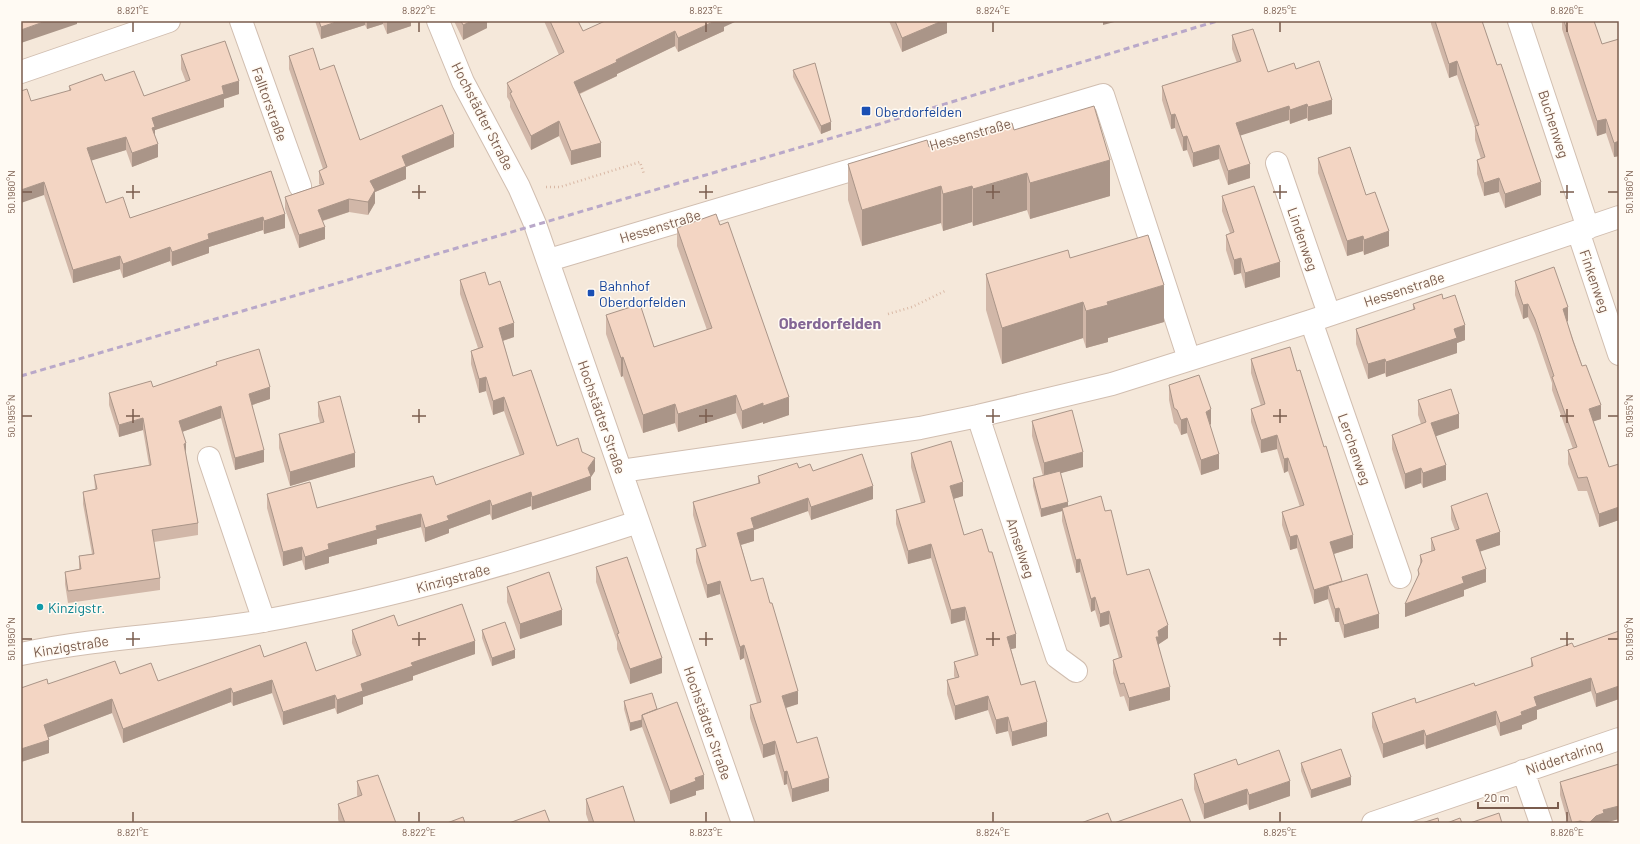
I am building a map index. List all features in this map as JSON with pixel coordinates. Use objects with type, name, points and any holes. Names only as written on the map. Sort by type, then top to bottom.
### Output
[{"type":"street","points":[[21,72],[169,21]]},
{"type":"street","name":"Falltorstraße","points":[[241,21],[300,186]]},
{"type":"street","name":"Hochstädter Straße","points":[[438,21],[463,82],[519,187],[548,260],[743,823]]},
{"type":"street","name":"Buchenweg","points":[[1519,21],[1583,229]]},
{"type":"street","name":"Hessenstraße","points":[[548,260],[728,205],[1102,95],[1189,359]]},
{"type":"street","name":"Lindenweg","points":[[1277,163],[1320,317]]},
{"type":"street","name":"Hessenstraße","points":[[621,471],[920,428],[978,416],[1112,384],[1320,317],[1619,217]]},
{"type":"street","name":"Finkenweg","points":[[1583,229],[1619,354]]},
{"type":"street","name":"Lerchenweg","points":[[1320,317],[1400,577]]},
{"type":"street","name":"Amselweg","points":[[978,416],[1058,657],[1076,671]]},
{"type":"street","points":[[209,458],[264,621]]},
{"type":"street","name":"Kinzigstraße","points":[[21,654],[82,642],[194,632],[264,621],[324,609],[464,575],[546,552],[638,522]]},
{"type":"street","name":"Niddertalring","points":[[1373,823],[1619,739]]},
{"type":"street","points":[[1523,771],[1541,823]]},
{"type":"path","points":[[519,187],[560,187],[640,162],[644,174]]},
{"type":"path","points":[[888,314],[912,307],[945,291]]},
{"type":"shaded area","points":[[21,21],[1619,21],[1619,823],[21,823]]},
{"type":"building","points":[[21,21],[46,21],[21,30]]},
{"type":"building","points":[[319,21],[339,21],[321,27]]},
{"type":"building","points":[[461,21],[472,21],[463,25]]},
{"type":"building","points":[[550,21],[578,21],[583,31],[605,21],[715,21],[678,38],[675,31],[616,60],[617,62],[574,82],[601,143],[571,151],[559,121],[531,136],[510,93],[512,92],[507,83],[564,52]]},
{"type":"building","points":[[895,21],[942,21],[902,38]]},
{"type":"building","points":[[1435,21],[1482,21],[1497,65],[1501,64],[1541,182],[1505,194],[1499,178],[1484,183],[1477,160],[1485,157],[1475,126],[1479,125],[1457,61],[1449,64]]},
{"type":"building","points":[[1564,21],[1594,21],[1602,44],[1619,39],[1619,141],[1614,143],[1606,119],[1597,121]]},
{"type":"building","points":[[1253,29],[1268,72],[1294,63],[1296,69],[1319,61],[1332,100],[1308,107],[1307,104],[1290,110],[1289,106],[1236,123],[1250,164],[1228,171],[1219,145],[1193,153],[1187,136],[1183,137],[1175,114],[1171,115],[1162,86],[1241,61],[1232,35]]},
{"type":"building","points":[[225,41],[239,81],[222,86],[224,94],[152,118],[155,127],[152,128],[158,144],[132,153],[126,137],[87,148],[106,203],[123,197],[130,218],[271,171],[285,214],[264,221],[263,217],[208,234],[209,239],[172,252],[170,247],[123,264],[120,256],[73,270],[44,182],[21,190],[21,91],[27,89],[31,101],[71,90],[69,86],[102,74],[105,81],[134,71],[144,96],[190,80],[181,55]]},
{"type":"building","points":[[313,48],[320,70],[334,65],[360,140],[442,105],[454,134],[402,156],[406,166],[370,181],[375,190],[368,202],[349,199],[318,210],[325,227],[299,235],[285,197],[324,184],[319,171],[327,167],[289,56]]},
{"type":"building","points":[[815,63],[831,122],[821,126],[793,70]]},
{"type":"building","points":[[1094,106],[1110,160],[1030,183],[1027,173],[973,189],[972,186],[943,194],[941,186],[862,210],[848,164],[927,140],[929,147],[1012,123],[1014,130]]},
{"type":"building","points":[[1350,147],[1366,195],[1375,192],[1389,231],[1364,240],[1363,236],[1347,241],[1318,158]]},
{"type":"building","points":[[1254,186],[1280,262],[1245,273],[1241,258],[1234,260],[1226,235],[1234,232],[1222,196]]},
{"type":"building","points":[[716,214],[720,225],[728,222],[789,397],[763,406],[763,403],[742,411],[736,395],[678,414],[675,404],[643,415],[623,357],[621,358],[606,315],[640,304],[654,347],[712,328],[677,228]]},
{"type":"building","points":[[1148,235],[1164,285],[1107,302],[1108,305],[1086,311],[1083,302],[1002,328],[986,274],[1068,250],[1070,258]]},
{"type":"building","points":[[1554,267],[1568,307],[1563,309],[1573,341],[1582,366],[1586,365],[1601,405],[1589,409],[1609,467],[1619,464],[1619,507],[1599,514],[1587,477],[1578,478],[1568,450],[1577,447],[1552,377],[1554,376],[1535,319],[1528,304],[1523,305],[1515,281]]},
{"type":"building","points":[[485,272],[489,285],[500,281],[514,323],[499,328],[513,376],[531,370],[557,446],[578,438],[582,452],[595,458],[588,468],[591,476],[532,497],[531,492],[492,506],[490,500],[447,516],[449,520],[425,528],[421,514],[376,526],[377,530],[328,544],[329,549],[305,557],[302,547],[283,552],[267,494],[310,482],[317,508],[433,476],[436,485],[524,454],[504,397],[493,401],[486,377],[479,379],[471,351],[483,347],[460,280]]},
{"type":"building","points":[[1442,294],[1443,299],[1455,295],[1465,325],[1454,329],[1457,338],[1386,362],[1385,359],[1368,364],[1356,329],[1415,309],[1413,304]]},
{"type":"building","points":[[1290,347],[1297,371],[1300,370],[1324,447],[1326,446],[1353,535],[1330,542],[1342,581],[1314,590],[1297,535],[1290,537],[1282,512],[1304,505],[1288,458],[1284,459],[1277,435],[1261,440],[1251,409],[1265,404],[1251,359]]},
{"type":"building","points":[[259,349],[270,387],[249,394],[264,450],[235,458],[221,406],[179,421],[186,443],[184,444],[198,523],[152,530],[160,578],[68,591],[65,572],[81,569],[79,556],[94,554],[83,492],[97,489],[94,475],[151,465],[143,418],[119,425],[109,393],[151,381],[153,387],[217,365],[216,362]]},
{"type":"building","points":[[1199,375],[1211,409],[1206,412],[1219,454],[1201,460],[1187,418],[1181,420],[1177,410],[1174,408],[1169,385]]},
{"type":"building","points":[[1451,389],[1459,414],[1431,423],[1446,465],[1423,473],[1421,468],[1405,474],[1392,435],[1426,422],[1418,400]]},
{"type":"building","points":[[340,396],[355,453],[290,472],[279,434],[324,422],[318,402]]},
{"type":"building","points":[[1072,410],[1083,452],[1044,463],[1032,421]]},
{"type":"building","points":[[951,441],[963,482],[950,486],[964,535],[982,529],[989,552],[992,552],[1016,634],[1007,637],[1021,685],[1035,681],[1047,722],[1012,732],[1008,717],[996,720],[988,696],[955,706],[947,680],[959,677],[954,662],[978,655],[965,607],[951,610],[931,544],[908,551],[896,510],[925,502],[911,453]]},
{"type":"building","points":[[862,454],[873,486],[811,507],[808,498],[751,518],[754,528],[737,533],[751,581],[763,578],[770,603],[772,603],[798,691],[782,696],[797,743],[817,737],[829,778],[792,789],[787,771],[784,772],[775,741],[763,745],[750,705],[761,702],[744,645],[740,647],[720,581],[707,585],[696,549],[706,546],[693,502],[760,483],[758,476],[797,463],[799,468],[810,464],[813,471]]},
{"type":"building","points":[[1060,471],[1068,502],[1041,509],[1033,478]]},
{"type":"building","points":[[1487,493],[1500,532],[1476,540],[1486,569],[1462,577],[1464,583],[1405,604],[1419,574],[1418,570],[1422,561],[1420,555],[1435,550],[1431,538],[1459,529],[1451,506]]},
{"type":"building","points":[[1101,496],[1105,511],[1111,510],[1127,575],[1149,569],[1168,625],[1158,631],[1159,637],[1156,637],[1170,687],[1129,698],[1124,683],[1120,684],[1113,660],[1122,657],[1109,611],[1100,614],[1095,597],[1091,599],[1080,559],[1076,560],[1062,508]]},
{"type":"building","points":[[627,557],[662,658],[630,669],[617,634],[619,633],[596,567]]},
{"type":"building","points":[[549,572],[562,610],[520,624],[507,587]]},
{"type":"building","points":[[1367,574],[1379,614],[1344,625],[1339,608],[1335,609],[1328,586]]},
{"type":"building","points":[[462,604],[475,641],[411,663],[413,666],[361,684],[363,691],[337,700],[335,695],[283,712],[272,680],[233,693],[231,688],[123,729],[112,699],[44,725],[49,740],[21,749],[21,688],[47,679],[48,684],[115,661],[120,674],[151,663],[158,681],[260,645],[264,657],[306,642],[316,671],[361,655],[352,630],[394,615],[398,626]]},
{"type":"building","points":[[505,622],[515,650],[492,658],[482,630]]},
{"type":"building","points":[[1619,631],[1619,686],[1596,694],[1591,678],[1534,697],[1537,706],[1521,712],[1522,715],[1500,723],[1496,711],[1426,736],[1424,730],[1383,744],[1372,713],[1415,698],[1416,703],[1474,683],[1475,686],[1533,666],[1531,658],[1572,643],[1574,647]]},
{"type":"building","points":[[652,693],[657,709],[642,715],[642,720],[630,723],[624,701]]},
{"type":"building","points":[[677,702],[704,775],[695,778],[696,781],[670,791],[642,715]]},
{"type":"building","points":[[1341,749],[1351,777],[1311,790],[1301,763]]},
{"type":"building","points":[[1279,750],[1290,781],[1249,795],[1247,789],[1204,804],[1194,774],[1236,759],[1238,765]]},
{"type":"building","points":[[1619,764],[1619,806],[1603,810],[1604,813],[1596,816],[1589,823],[1580,821],[1572,823],[1560,782]]},
{"type":"building","points":[[378,775],[396,823],[345,823],[338,804],[362,795],[357,781]]},
{"type":"building","points":[[623,786],[635,823],[594,823],[586,799]]},
{"type":"building","points":[[1182,799],[1191,823],[1114,823]]},
{"type":"building","points":[[545,810],[550,823],[509,823]]},
{"type":"building","points":[[1108,813],[1112,823],[1081,823]]},
{"type":"building","points":[[1499,813],[1502,823],[1470,823]]},
{"type":"building","points":[[463,817],[465,823],[447,823]]},
{"type":"building","points":[[1438,818],[1439,823],[1422,823]]},
{"type":"building","points":[[1460,818],[1462,823],[1447,823]]},
{"type":"railway","points":[[21,376],[876,125],[1217,21]]},
{"type":"place","name":"Oberdorfelden","points":[[866,111]]},
{"type":"place","name":"Bahnhof Oberdorfelden","points":[[591,293]]},
{"type":"place","name":"Kinzigstr.","points":[[40,607]]},
{"type":"district","name":"Oberdorfelden","points":[[830,322]]}]
